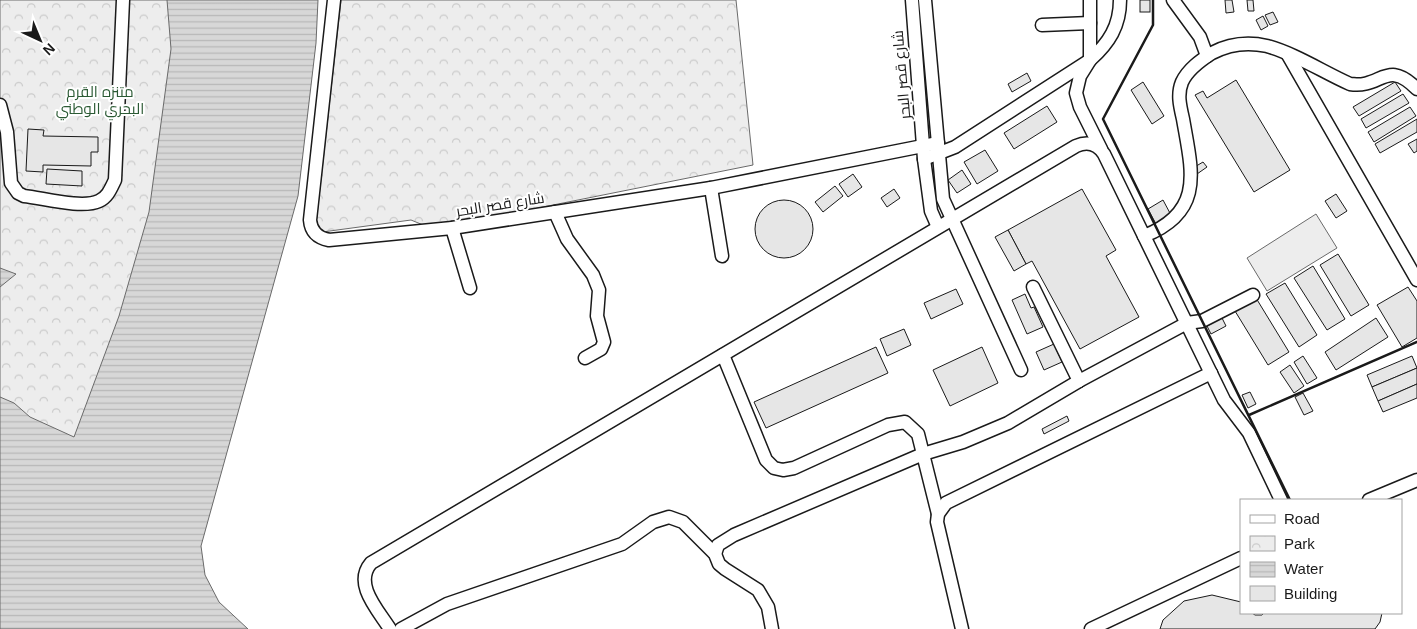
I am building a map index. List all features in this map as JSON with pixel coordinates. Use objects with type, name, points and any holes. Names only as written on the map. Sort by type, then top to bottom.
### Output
[{"type":"street","points":[[0,105],[7,132],[12,183],[18,193],[24,196],[89,204],[100,201],[110,192],[115,180],[123,0]]},
{"type":"street","name":"شارع قصر البحر","points":[[334,0],[310,220],[311,228],[318,237],[329,240],[452,228],[711,188],[924,153],[939,148]]},
{"type":"street","name":"شارع قصر البحر","points":[[912,0],[924,153],[931,211],[938,227]]},
{"type":"street","name":"شارع قصر البحر","points":[[925,0],[943,194],[951,220],[1021,370]]},
{"type":"street","points":[[1090,0],[1090,60],[1080,76],[1076,93],[1080,107],[1211,373],[1229,407],[1249,433],[1281,499]]},
{"type":"street","points":[[939,148],[1065,78],[1090,60],[1105,44],[1116,28],[1120,0]]},
{"type":"street","points":[[1173,0],[1200,37],[1207,56]]},
{"type":"street","points":[[1042,25],[1090,23]]},
{"type":"street","points":[[1144,236],[1171,222],[1182,209],[1190,193],[1192,169],[1179,94],[1186,75],[1207,56],[1232,46],[1250,44],[1267,46],[1350,84],[1362,84],[1397,75],[1406,78],[1417,89]]},
{"type":"street","points":[[1288,55],[1417,280]]},
{"type":"street","points":[[390,629],[365,588],[363,577],[371,563],[1081,144],[1092,144],[1101,149]]},
{"type":"street","points":[[711,188],[722,256]]},
{"type":"street","points":[[555,212],[567,239],[594,275],[599,290],[597,316],[604,342],[601,349],[585,358]]},
{"type":"street","points":[[452,228],[470,288]]},
{"type":"street","points":[[1033,287],[1079,381]]},
{"type":"street","points":[[715,554],[718,545],[734,535],[923,454],[963,442],[1008,423],[1079,381],[1187,323],[1202,321],[1253,295]]},
{"type":"street","points":[[723,355],[748,414],[761,451],[774,468],[783,470],[794,468],[898,422],[905,422],[913,428],[918,434],[938,514],[939,537],[962,629]]},
{"type":"street","points":[[938,514],[946,503],[1211,373]]},
{"type":"street","points":[[1371,499],[1417,480]]},
{"type":"street","points":[[401,629],[447,604],[622,544],[653,522],[670,517],[683,522],[715,554],[719,564],[725,569],[758,590],[768,606],[772,629]]},
{"type":"street","points":[[1091,629],[1240,558]]},
{"type":"green space","name":"متنزه القرم البحري الوطني","points":[[0,0],[210,0],[64,616],[0,629]]},
{"type":"green space","points":[[341,0],[736,0],[753,165],[433,229],[411,220],[315,233]]},
{"type":"green space","points":[[1316,214],[1337,248],[1267,291],[1247,258]]},
{"type":"water","points":[[167,0],[318,0],[316,43],[298,196],[201,546],[205,575],[219,602],[248,629],[0,629],[0,397],[14,403],[30,417],[74,437],[119,316],[149,212],[171,49]]},
{"type":"water","points":[[0,268],[16,274],[0,287]]},
{"type":"building","points":[[1140,0],[1150,0],[1150,12],[1140,12]]},
{"type":"building","points":[[1225,0],[1232,0],[1234,12],[1226,13]]},
{"type":"building","points":[[1247,0],[1253,0],[1254,11],[1248,11]]},
{"type":"building","points":[[1273,12],[1278,22],[1270,25],[1265,15]]},
{"type":"building","points":[[1263,16],[1268,26],[1261,30],[1256,20]]},
{"type":"building","points":[[1027,73],[1031,81],[1012,92],[1008,84]]},
{"type":"building","points":[[1236,80],[1290,170],[1254,192],[1195,95],[1203,91],[1207,98]]},
{"type":"building","points":[[1143,82],[1164,116],[1152,124],[1131,90]]},
{"type":"building","points":[[1395,82],[1401,91],[1359,116],[1353,107]]},
{"type":"building","points":[[1403,94],[1409,103],[1366,128],[1361,119]]},
{"type":"building","points":[[1047,106],[1057,122],[1014,149],[1004,133]]},
{"type":"building","points":[[1410,107],[1416,116],[1374,142],[1368,132]]},
{"type":"building","points":[[1417,119],[1417,132],[1380,153],[1375,144]]},
{"type":"building","points":[[28,129],[44,130],[43,136],[98,137],[98,152],[91,152],[91,166],[43,165],[43,172],[26,171]]},
{"type":"building","points":[[1417,139],[1417,151],[1414,153],[1408,144]]},
{"type":"building","points":[[985,150],[998,171],[977,184],[964,162]]},
{"type":"building","points":[[1203,162],[1207,167],[1197,174],[1193,168]]},
{"type":"building","points":[[47,169],[82,171],[82,186],[46,184]]},
{"type":"building","points":[[962,170],[971,184],[957,193],[948,180]]},
{"type":"building","points":[[853,174],[862,187],[848,197],[839,184]]},
{"type":"building","points":[[835,186],[843,196],[823,212],[815,202]]},
{"type":"building","points":[[894,189],[900,198],[887,207],[881,198]]},
{"type":"building","points":[[1082,189],[1116,250],[1106,256],[1139,317],[1080,349],[1032,261],[1026,264],[1008,230]]},
{"type":"building","points":[[1336,194],[1347,211],[1336,218],[1325,201]]},
{"type":"building","points":[[778,200],[790,200],[805,208],[813,223],[813,235],[805,250],[790,258],[778,258],[763,250],[755,235],[755,223],[763,208]]},
{"type":"building","points":[[1163,200],[1171,215],[1156,224],[1148,209]]},
{"type":"building","points":[[1008,230],[1026,264],[1014,271],[995,237]]},
{"type":"building","points":[[1338,254],[1369,305],[1351,316],[1320,265]]},
{"type":"building","points":[[1313,266],[1345,319],[1327,330],[1294,278]]},
{"type":"building","points":[[1285,283],[1317,335],[1299,347],[1266,294]]},
{"type":"building","points":[[1408,287],[1417,301],[1417,338],[1402,347],[1377,305]]},
{"type":"building","points":[[956,289],[963,304],[931,319],[924,303]]},
{"type":"building","points":[[1025,294],[1031,308],[1034,307],[1043,327],[1027,334],[1012,300]]},
{"type":"building","points":[[1256,298],[1289,352],[1268,365],[1235,311]]},
{"type":"building","points":[[1222,318],[1226,326],[1211,334],[1207,326]]},
{"type":"building","points":[[1376,318],[1388,337],[1336,370],[1325,352]]},
{"type":"building","points":[[904,329],[911,345],[887,356],[880,339]]},
{"type":"building","points":[[1054,344],[1062,362],[1044,370],[1036,352]]},
{"type":"building","points":[[876,347],[888,373],[766,428],[754,402]]},
{"type":"building","points":[[982,347],[998,383],[950,406],[933,370]]},
{"type":"building","points":[[1303,356],[1317,378],[1307,384],[1294,362]]},
{"type":"building","points":[[1412,356],[1417,368],[1372,387],[1367,375]]},
{"type":"building","points":[[1290,365],[1304,386],[1294,393],[1280,372]]},
{"type":"building","points":[[1417,368],[1417,384],[1378,401],[1372,387]]},
{"type":"building","points":[[1417,384],[1417,398],[1383,412],[1378,401]]},
{"type":"building","points":[[1250,392],[1256,404],[1248,408],[1242,395]]},
{"type":"building","points":[[1303,393],[1313,411],[1304,415],[1295,397]]},
{"type":"building","points":[[1067,416],[1069,421],[1044,434],[1042,429]]},
{"type":"building","points":[[1212,595],[1240,602],[1240,614],[1255,615],[1382,614],[1380,622],[1375,629],[1160,629],[1163,620],[1184,601]]},
{"type":"wall","points":[[1153,0],[1153,25],[1103,119],[1290,499]]},
{"type":"wall","points":[[1249,415],[1417,342]]}]
